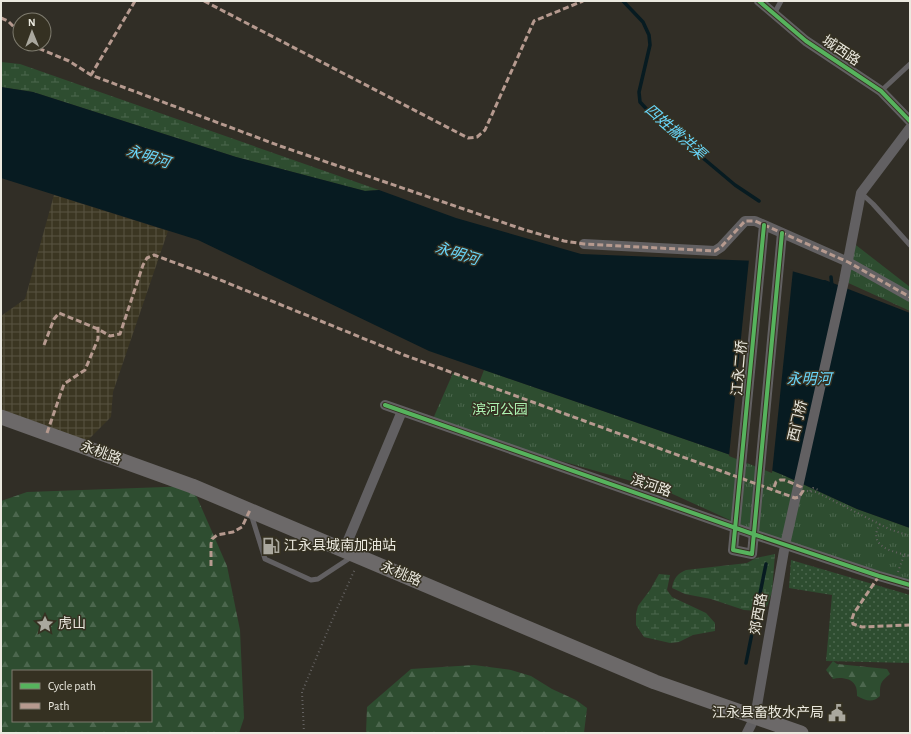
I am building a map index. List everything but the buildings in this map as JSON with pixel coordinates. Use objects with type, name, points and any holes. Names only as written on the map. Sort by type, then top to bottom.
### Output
[{"type":"main road","name":"永桃路","points":[[1,417],[192,486],[655,682],[801,733]]},
{"type":"street","name":"城西路","points":[[759,1],[806,41],[881,91],[910,121]]},
{"type":"street","points":[[861,193],[910,128]]},
{"type":"street","name":"西门桥","points":[[798,496],[848,262],[861,193]]},
{"type":"street","points":[[584,244],[715,251],[721,247],[746,221],[755,221],[848,262],[910,297]]},
{"type":"street","name":"江永二桥","points":[[764,225],[733,550],[752,554],[782,233]]},
{"type":"street","name":"滨河路","points":[[385,405],[785,545],[910,585]]},
{"type":"street","points":[[353,554],[402,411]]},
{"type":"street","name":"郊西路","points":[[748,733],[755,717],[785,545],[798,496]]},
{"type":"lane","points":[[774,14],[781,1]]},
{"type":"lane","points":[[881,91],[910,64]]},
{"type":"lane","points":[[861,193],[910,245]]},
{"type":"lane","points":[[250,510],[265,559],[311,580],[315,580],[353,554]]},
{"type":"path","points":[[798,496],[806,491],[810,491],[813,488],[819,490]]},
{"type":"path","points":[[810,491],[816,492],[880,524],[910,536]]},
{"type":"path","points":[[880,524],[877,530],[877,542],[881,546],[893,552],[910,556]]},
{"type":"path","points":[[304,733],[302,692],[336,611],[353,554]]},
{"type":"path","points":[[895,581],[904,555]]},
{"type":"shaded area","points":[[54,195],[168,231],[113,392],[111,417],[82,446],[1,416],[1,316],[25,299]]},
{"type":"green space","points":[[1,62],[20,64],[379,190],[365,191],[236,157],[33,92],[1,87]]},
{"type":"green space","points":[[852,242],[910,287],[910,311],[844,281]]},
{"type":"green space","name":"滨河公园","points":[[484,370],[748,461],[783,475],[857,509],[910,528],[910,585],[785,545],[666,491],[471,435],[432,421],[453,373],[479,383]]},
{"type":"green space","points":[[192,486],[227,566],[240,630],[244,718],[239,733],[1,733],[1,501],[27,492]]},
{"type":"green space","points":[[775,554],[772,592],[767,606],[758,611],[744,610],[711,599],[685,594],[672,588],[676,577],[686,570],[747,563],[756,558]]},
{"type":"green space","points":[[791,560],[910,595],[910,663],[826,661],[832,595],[789,588]]},
{"type":"green space","points":[[659,574],[670,575],[667,590],[672,597],[706,613],[715,623],[715,631],[693,635],[679,642],[670,643],[644,637],[636,625],[636,614],[638,606],[650,590]]},
{"type":"green space","points":[[833,661],[837,664],[887,669],[890,674],[881,684],[880,696],[875,700],[863,699],[857,696],[856,686],[848,679],[833,679],[826,670]]},
{"type":"green space","points":[[474,665],[511,670],[531,676],[552,689],[576,700],[587,708],[584,733],[366,733],[367,707],[411,669]]},
{"type":"water","name":"永明河","points":[[1,87],[33,92],[236,157],[365,191],[379,190],[456,218],[581,254],[757,261],[825,280],[910,313],[910,528],[857,509],[783,475],[748,461],[429,351],[198,240],[1,178]]},
{"type":"pier","points":[[749,259],[757,259],[793,270],[772,473],[729,456]]},
{"type":"waterway","name":"四姓撇洪渠","points":[[623,1],[643,22],[649,35],[650,45],[639,92],[640,102],[653,116],[735,185],[759,201]]},
{"type":"waterway","points":[[831,277],[832,287]]},
{"type":"waterway","points":[[746,663],[766,564]]},
{"type":"marked path","points":[[135,1],[91,75],[280,146],[525,230],[564,241],[584,244],[715,251],[721,247],[745,221],[755,221],[848,262],[910,297]]},
{"type":"marked path","points":[[204,1],[468,138],[477,137],[485,130],[534,21],[583,1]]},
{"type":"marked path","points":[[1,18],[8,21],[12,25]]},
{"type":"marked path","points":[[47,52],[69,61],[91,75]]},
{"type":"marked path","points":[[44,345],[54,319],[59,313],[98,329],[110,336],[120,334],[143,265],[147,258],[154,255],[208,275],[404,355],[795,498],[799,497],[803,491],[801,487],[785,480],[776,482],[773,490]]},
{"type":"marked path","points":[[47,433],[64,384],[85,370],[98,339],[98,326]]},
{"type":"marked path","points":[[211,566],[212,539],[217,535],[233,532],[242,527],[250,510]]},
{"type":"marked path","points":[[879,576],[854,613],[852,619],[853,624],[862,627],[910,625]]},
{"type":"cycle path","points":[[759,1],[806,41],[881,91],[910,121]]},
{"type":"cycle path","points":[[764,225],[733,550],[752,554],[782,233]]},
{"type":"cycle path","points":[[385,405],[753,534],[910,585]]},
{"type":"place","name":"江永县城南加油站","points":[[271,546]]},
{"type":"place","name":"虎山","points":[[45,624]]},
{"type":"place","name":"江永县畜牧水产局","points":[[837,713]]}]
